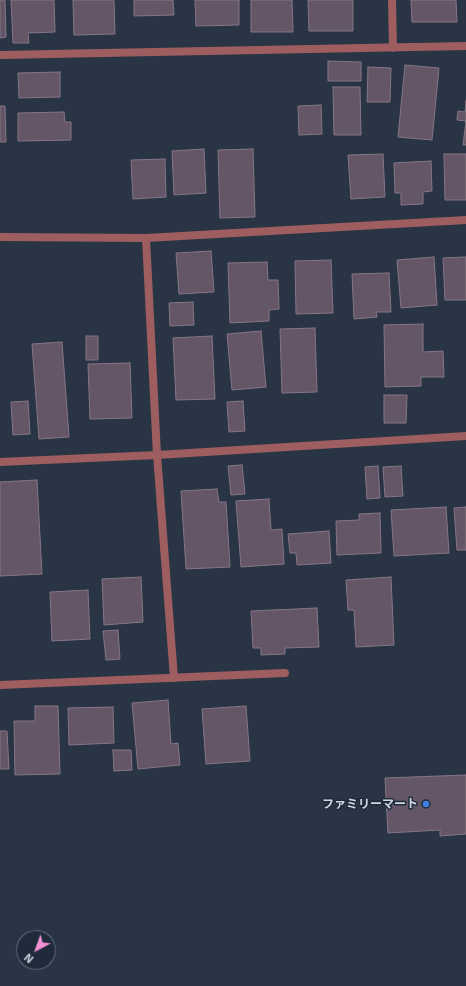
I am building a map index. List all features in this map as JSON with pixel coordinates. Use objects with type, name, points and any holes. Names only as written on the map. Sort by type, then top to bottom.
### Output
[{"type":"street","points":[[392,0],[393,48]]},
{"type":"street","points":[[0,55],[466,46]]},
{"type":"street","points":[[0,237],[146,238],[466,220]]},
{"type":"street","points":[[146,238],[157,455],[174,678]]},
{"type":"street","points":[[0,462],[157,455],[466,436]]},
{"type":"street","points":[[0,685],[285,673]]},
{"type":"building","points":[[0,0],[5,0],[6,37],[0,38]]},
{"type":"building","points":[[11,0],[54,0],[55,32],[28,33],[29,43],[13,43]]},
{"type":"building","points":[[73,0],[114,0],[115,34],[74,35]]},
{"type":"building","points":[[134,0],[173,0],[174,15],[134,16]]},
{"type":"building","points":[[195,0],[239,0],[239,25],[196,26]]},
{"type":"building","points":[[251,0],[292,0],[293,32],[251,32]]},
{"type":"building","points":[[308,0],[353,0],[353,31],[309,31]]},
{"type":"building","points":[[411,0],[456,0],[457,22],[412,22]]},
{"type":"building","points":[[328,61],[361,62],[361,81],[328,81]]},
{"type":"building","points":[[405,65],[439,68],[432,140],[398,137]]},
{"type":"building","points":[[368,67],[391,68],[390,102],[367,102]]},
{"type":"building","points":[[60,72],[60,97],[19,98],[18,73]]},
{"type":"building","points":[[333,87],[360,87],[361,135],[334,135]]},
{"type":"building","points":[[466,101],[466,121],[457,120],[458,111],[465,112]]},
{"type":"building","points":[[321,105],[322,134],[299,135],[298,106]]},
{"type":"building","points":[[0,106],[5,106],[6,142],[0,142]]},
{"type":"building","points":[[64,112],[65,122],[71,122],[71,140],[18,141],[18,113]]},
{"type":"building","points":[[466,121],[466,145],[463,145]]},
{"type":"building","points":[[204,149],[206,193],[174,195],[172,151]]},
{"type":"building","points":[[253,149],[255,217],[220,218],[218,150]]},
{"type":"building","points":[[383,154],[385,197],[351,199],[348,155]]},
{"type":"building","points":[[444,154],[466,154],[466,200],[445,200]]},
{"type":"building","points":[[165,159],[166,197],[133,199],[131,160]]},
{"type":"building","points":[[431,161],[432,191],[423,192],[423,204],[401,205],[401,193],[395,193],[394,163]]},
{"type":"building","points":[[211,251],[214,292],[179,294],[176,253]]},
{"type":"building","points":[[434,257],[437,305],[401,308],[397,260]]},
{"type":"building","points":[[466,257],[466,300],[445,300],[443,258]]},
{"type":"building","points":[[331,260],[333,313],[296,314],[295,261]]},
{"type":"building","points":[[267,262],[268,280],[278,280],[279,309],[269,310],[269,321],[230,323],[228,263]]},
{"type":"building","points":[[389,273],[391,312],[376,312],[377,317],[354,319],[352,274]]},
{"type":"building","points":[[193,302],[194,325],[170,326],[169,303]]},
{"type":"building","points":[[423,324],[423,352],[443,351],[444,377],[421,377],[421,386],[385,387],[384,325]]},
{"type":"building","points":[[315,328],[317,392],[282,393],[280,329]]},
{"type":"building","points":[[261,331],[266,387],[232,390],[227,334]]},
{"type":"building","points":[[86,336],[98,336],[98,360],[86,360]]},
{"type":"building","points":[[212,336],[215,399],[176,400],[173,338]]},
{"type":"building","points":[[62,342],[69,437],[39,439],[32,344]]},
{"type":"building","points":[[130,363],[132,418],[90,419],[88,364]]},
{"type":"building","points":[[384,395],[407,395],[406,423],[384,423]]},
{"type":"building","points":[[28,401],[30,434],[13,435],[11,402]]},
{"type":"building","points":[[243,401],[245,431],[229,432],[227,402]]},
{"type":"building","points":[[242,465],[245,494],[231,495],[228,466]]},
{"type":"building","points":[[378,466],[380,498],[367,499],[365,467]]},
{"type":"building","points":[[401,466],[403,496],[385,497],[383,467]]},
{"type":"building","points":[[37,480],[42,574],[0,576],[0,482]]},
{"type":"building","points":[[217,489],[219,502],[226,502],[230,567],[186,569],[181,491]]},
{"type":"building","points":[[269,499],[271,530],[282,529],[284,564],[241,567],[236,501]]},
{"type":"building","points":[[446,507],[449,553],[394,556],[391,510]]},
{"type":"building","points":[[466,507],[466,550],[457,550],[454,508]]},
{"type":"building","points":[[380,513],[381,553],[337,555],[336,521],[359,520],[359,514]]},
{"type":"building","points":[[329,531],[331,563],[297,565],[296,553],[290,553],[288,534]]},
{"type":"building","points":[[141,577],[143,622],[104,625],[102,579]]},
{"type":"building","points":[[391,577],[394,645],[356,647],[354,610],[348,610],[346,580]]},
{"type":"building","points":[[88,590],[90,639],[52,641],[50,592]]},
{"type":"building","points":[[317,608],[319,647],[285,648],[285,654],[261,655],[261,648],[253,648],[251,611]]},
{"type":"building","points":[[118,630],[120,659],[106,660],[103,631]]},
{"type":"building","points":[[168,700],[171,744],[178,743],[180,765],[138,769],[132,703]]},
{"type":"building","points":[[35,706],[58,706],[60,774],[15,775],[14,721],[35,721]]},
{"type":"building","points":[[246,706],[250,761],[206,764],[202,709]]},
{"type":"building","points":[[113,707],[114,743],[69,745],[68,708]]},
{"type":"building","points":[[0,731],[7,731],[9,769],[0,769]]},
{"type":"building","points":[[113,750],[131,750],[132,770],[114,771]]},
{"type":"building","name":"ファミリーマート","points":[[466,775],[466,834],[440,836],[440,830],[388,833],[385,778]]},
{"type":"place","name":"ファミリーマート","points":[[426,804]]}]
